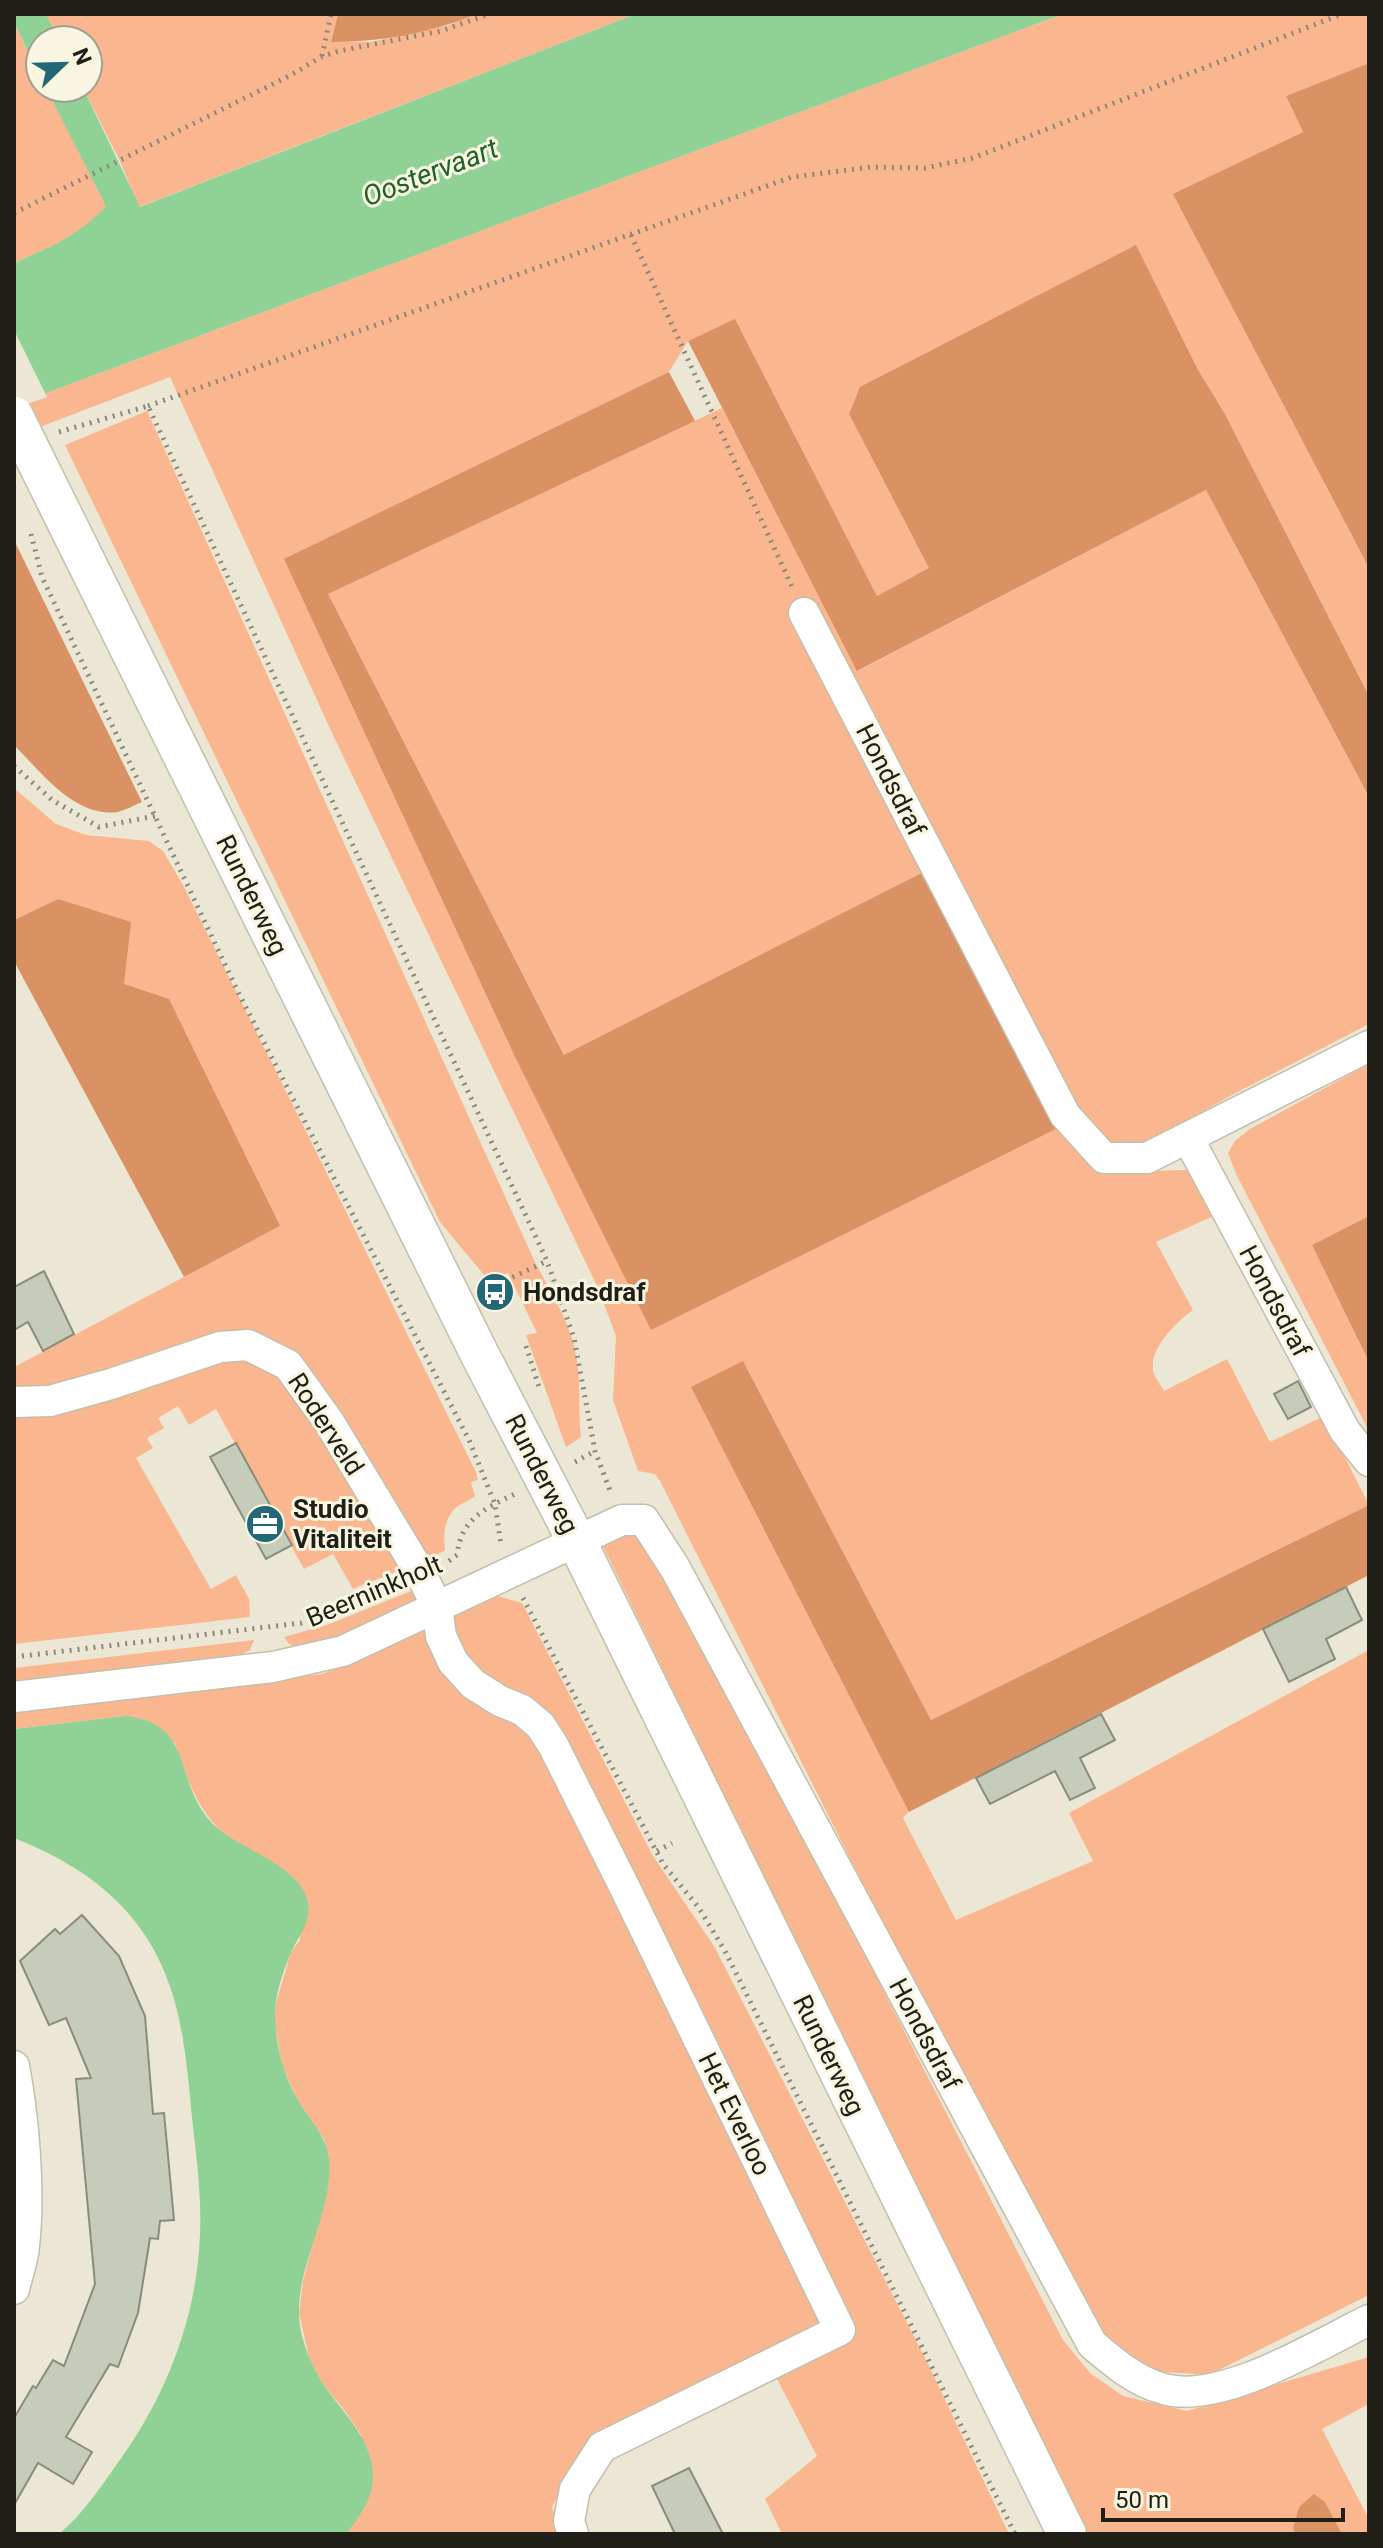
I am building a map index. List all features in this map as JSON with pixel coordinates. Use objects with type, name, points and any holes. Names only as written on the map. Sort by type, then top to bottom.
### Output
[{"type":"street","name":"Runderweg","points":[[14,416],[480,1355],[576,1540],[1067,2534]]},
{"type":"street","name":"Hondsdraf","points":[[804,613],[1065,1115],[1104,1158],[1147,1158],[1369,1046]]},
{"type":"street","name":"Hondsdraf","points":[[1188,1138],[1345,1431],[1369,1461]]},
{"type":"street","name":"Roderveld","points":[[14,1402],[50,1401],[220,1347],[248,1345],[288,1365],[306,1386],[422,1576],[437,1607]]},
{"type":"street","name":"Hondsdraf","points":[[622,1520],[644,1520],[675,1568],[1092,2344],[1124,2370],[1165,2390],[1213,2390],[1263,2373],[1369,2320]]},
{"type":"street","points":[[576,1540],[622,1520]]},
{"type":"street","name":"Beerninkholt","points":[[14,1697],[273,1667],[343,1651],[576,1540]]},
{"type":"street","name":"Het Everloo","points":[[437,1607],[441,1636],[453,1662],[473,1684],[522,1710],[540,1725],[553,1745],[840,2330],[602,2447],[575,2489],[569,2521],[573,2534]]},
{"type":"street","points":[[14,2066],[22,2126],[26,2216],[24,2250],[14,2289]]},
{"type":"path","points":[[321,57],[331,14]]},
{"type":"path","points":[[14,213],[291,75],[321,57],[355,47],[441,31],[489,14]]},
{"type":"path","points":[[55,433],[148,406],[792,177],[871,167],[925,168],[973,158],[1342,14]]},
{"type":"path","points":[[631,235],[804,613]]},
{"type":"path","points":[[148,406],[547,1261],[574,1338],[595,1451],[622,1520]]},
{"type":"path","name":"Runderweg","points":[[31,533],[42,577],[237,990],[469,1440],[495,1504],[502,1556],[509,1571],[663,1864],[699,1908],[725,1951],[1015,2534]]},
{"type":"path","points":[[14,766],[52,800],[99,827],[155,816]]},
{"type":"path","points":[[498,1284],[547,1261]]},
{"type":"path","name":"Beerninkholt","points":[[14,1657],[301,1623],[422,1576],[457,1555],[459,1540],[467,1523],[495,1504],[595,1451]]},
{"type":"path","points":[[657,1851],[672,1843]]},
{"type":"shaded area","points":[[46,14],[338,14],[331,41],[371,42],[446,26],[477,14],[636,14],[139,207],[91,104],[104,104],[104,24],[51,24]]},
{"type":"shaded area","points":[[338,14],[477,14],[406,35],[331,42]]},
{"type":"shaded area","points":[[1063,14],[1369,14],[1369,63],[1286,96],[1303,132],[1174,195],[1369,568],[1369,696],[1225,414],[1197,368],[849,414],[930,569],[877,596],[735,320],[688,341],[669,372],[285,560],[514,1055],[652,1330],[926,870],[565,1056],[327,594],[722,408],[858,671],[1206,490],[1369,797],[1369,1024],[1230,1096],[1148,1143],[1123,1146],[1060,1128],[1074,1147],[1103,1167],[1135,1172],[1192,1170],[1220,1213],[1156,1242],[1193,1310],[1171,1329],[1154,1356],[1154,1374],[1164,1391],[1227,1359],[1270,1442],[1324,1416],[1369,1505],[931,1720],[743,1361],[909,1811],[903,1818],[956,1920],[1093,1861],[1069,1813],[1369,1650],[1369,2295],[1209,2375],[1150,2371],[1108,2346],[1042,2240],[660,1481],[655,1474],[638,1471],[613,1400],[616,1336],[598,1288],[332,733],[170,377],[14,437],[14,405]]},
{"type":"shaded area","points":[[14,23],[24,43],[24,104],[54,104],[107,206],[74,233],[14,263]]},
{"type":"shaded area","points":[[1369,63],[1369,568],[1173,194],[1303,132],[1286,96]]},
{"type":"shaded area","points":[[1136,245],[1369,696],[1369,797],[1206,490],[857,671],[688,341],[735,319],[877,596],[929,568],[849,414],[860,387]]},
{"type":"shaded area","points":[[669,372],[695,421],[328,594],[564,1055],[927,870],[1060,1127],[651,1330],[514,1055],[284,559]]},
{"type":"shaded area","points":[[147,411],[535,1262],[566,1322],[577,1361],[581,1437],[566,1447],[526,1335],[537,1333],[508,1273],[489,1281],[440,1222],[65,445]]},
{"type":"shaded area","points":[[14,540],[142,802],[118,812],[87,808],[47,780],[14,745]]},
{"type":"shaded area","points":[[14,788],[56,824],[86,835],[149,841],[163,851],[183,885],[476,1472],[478,1480],[471,1482],[475,1496],[450,1515],[445,1532],[445,1550],[440,1553],[353,1589],[333,1554],[304,1569],[216,1409],[189,1425],[178,1406],[158,1418],[164,1428],[147,1438],[153,1448],[136,1458],[211,1589],[236,1575],[249,1599],[250,1617],[14,1644],[14,1413],[145,1365],[14,1394],[14,1367],[280,1226],[124,984],[58,899],[14,920]]},
{"type":"shaded area","points":[[58,899],[131,922],[124,984],[169,999],[280,1226],[184,1277],[14,961],[14,920]]},
{"type":"shaded area","points":[[1369,1064],[1369,1216],[1312,1245],[1369,1362],[1369,1431],[1228,1153],[1235,1141],[1250,1129]]},
{"type":"shaded area","points":[[1369,1216],[1369,1362],[1312,1245]]},
{"type":"shaded area","points":[[743,1361],[931,1720],[1369,1505],[1369,1575],[909,1812],[691,1387]]},
{"type":"shaded area","points":[[624,1530],[647,1537],[658,1552],[1063,2340],[1090,2373],[1123,2396],[1187,2411],[1369,2357],[1369,2404],[1322,2429],[1369,2519],[1369,2534],[1342,2534],[1325,2502],[1293,2529],[1296,2534],[1088,2534],[597,1534]]},
{"type":"shaded area","points":[[416,1589],[420,1600],[322,1642],[298,1648],[284,1637],[327,1625]]},
{"type":"shaded area","points":[[498,1596],[522,1603],[653,1856],[714,1946],[928,2364],[1009,2534],[782,2534],[765,2499],[817,2456],[764,2354],[568,2477],[552,2507],[560,2534],[346,2534],[359,2516],[361,2435],[310,2362],[299,2313],[303,2281],[329,2180],[329,2157],[324,2139],[297,2099],[282,2065],[274,2020],[291,1952],[300,1940],[296,1880],[232,1840],[211,1820],[190,1784],[175,1743],[125,1716],[14,1729],[14,1711],[322,1674]]},
{"type":"shaded area","points":[[254,1640],[250,1650],[242,1654],[14,1681],[14,1668]]},
{"type":"shaded area","points":[[1314,2494],[1325,2502],[1342,2534],[1296,2534],[1293,2529],[1299,2507]]},
{"type":"water","points":[[14,14],[46,14],[51,24],[24,24],[24,43],[14,23]]},
{"type":"water","name":"Oostervaart","points":[[636,14],[1063,14],[14,405],[14,263],[74,233],[106,206],[54,104],[91,104],[140,207]]},
{"type":"water","points":[[125,1716],[148,1721],[164,1730],[174,1743],[201,1809],[214,1825],[292,1876],[307,1899],[308,1915],[281,1978],[275,2019],[285,2071],[298,2100],[321,2135],[329,2158],[326,2197],[300,2294],[301,2333],[317,2374],[360,2435],[373,2473],[368,2500],[346,2534],[59,2534],[97,2492],[150,2412],[176,2355],[193,2296],[198,2265],[200,2202],[186,2060],[178,2014],[164,1970],[140,1928],[114,1898],[84,1874],[14,1838],[14,1729]]},
{"type":"pier","points":[[14,330],[47,397],[14,409]]},
{"type":"building","points":[[44,1271],[74,1334],[43,1351],[28,1322],[14,1330],[14,1287]]},
{"type":"building","points":[[1298,1381],[1311,1407],[1288,1419],[1274,1394]]},
{"type":"building","points":[[236,1443],[292,1545],[266,1559],[210,1457]]},
{"type":"building","points":[[1346,1587],[1362,1620],[1326,1639],[1335,1659],[1289,1682],[1263,1629]]},
{"type":"building","points":[[1101,1714],[1115,1740],[1080,1758],[1095,1788],[1070,1800],[1055,1771],[990,1804],[976,1778]]},
{"type":"building","points":[[82,1915],[119,1956],[145,2016],[153,2114],[164,2113],[174,2220],[160,2221],[158,2239],[150,2238],[138,2313],[118,2367],[110,2364],[66,2437],[92,2452],[73,2484],[38,2463],[14,2505],[14,2418],[53,2360],[64,2366],[95,2284],[76,2079],[91,2078],[66,2018],[49,2025],[20,1961],[55,1929],[60,1934]]},
{"type":"building","points":[[689,2468],[723,2534],[675,2534],[652,2486]]},
{"type":"place","name":"Hondsdraf","points":[[495,1292]]},
{"type":"place","name":"Studio Vitaliteit","points":[[265,1524]]}]
